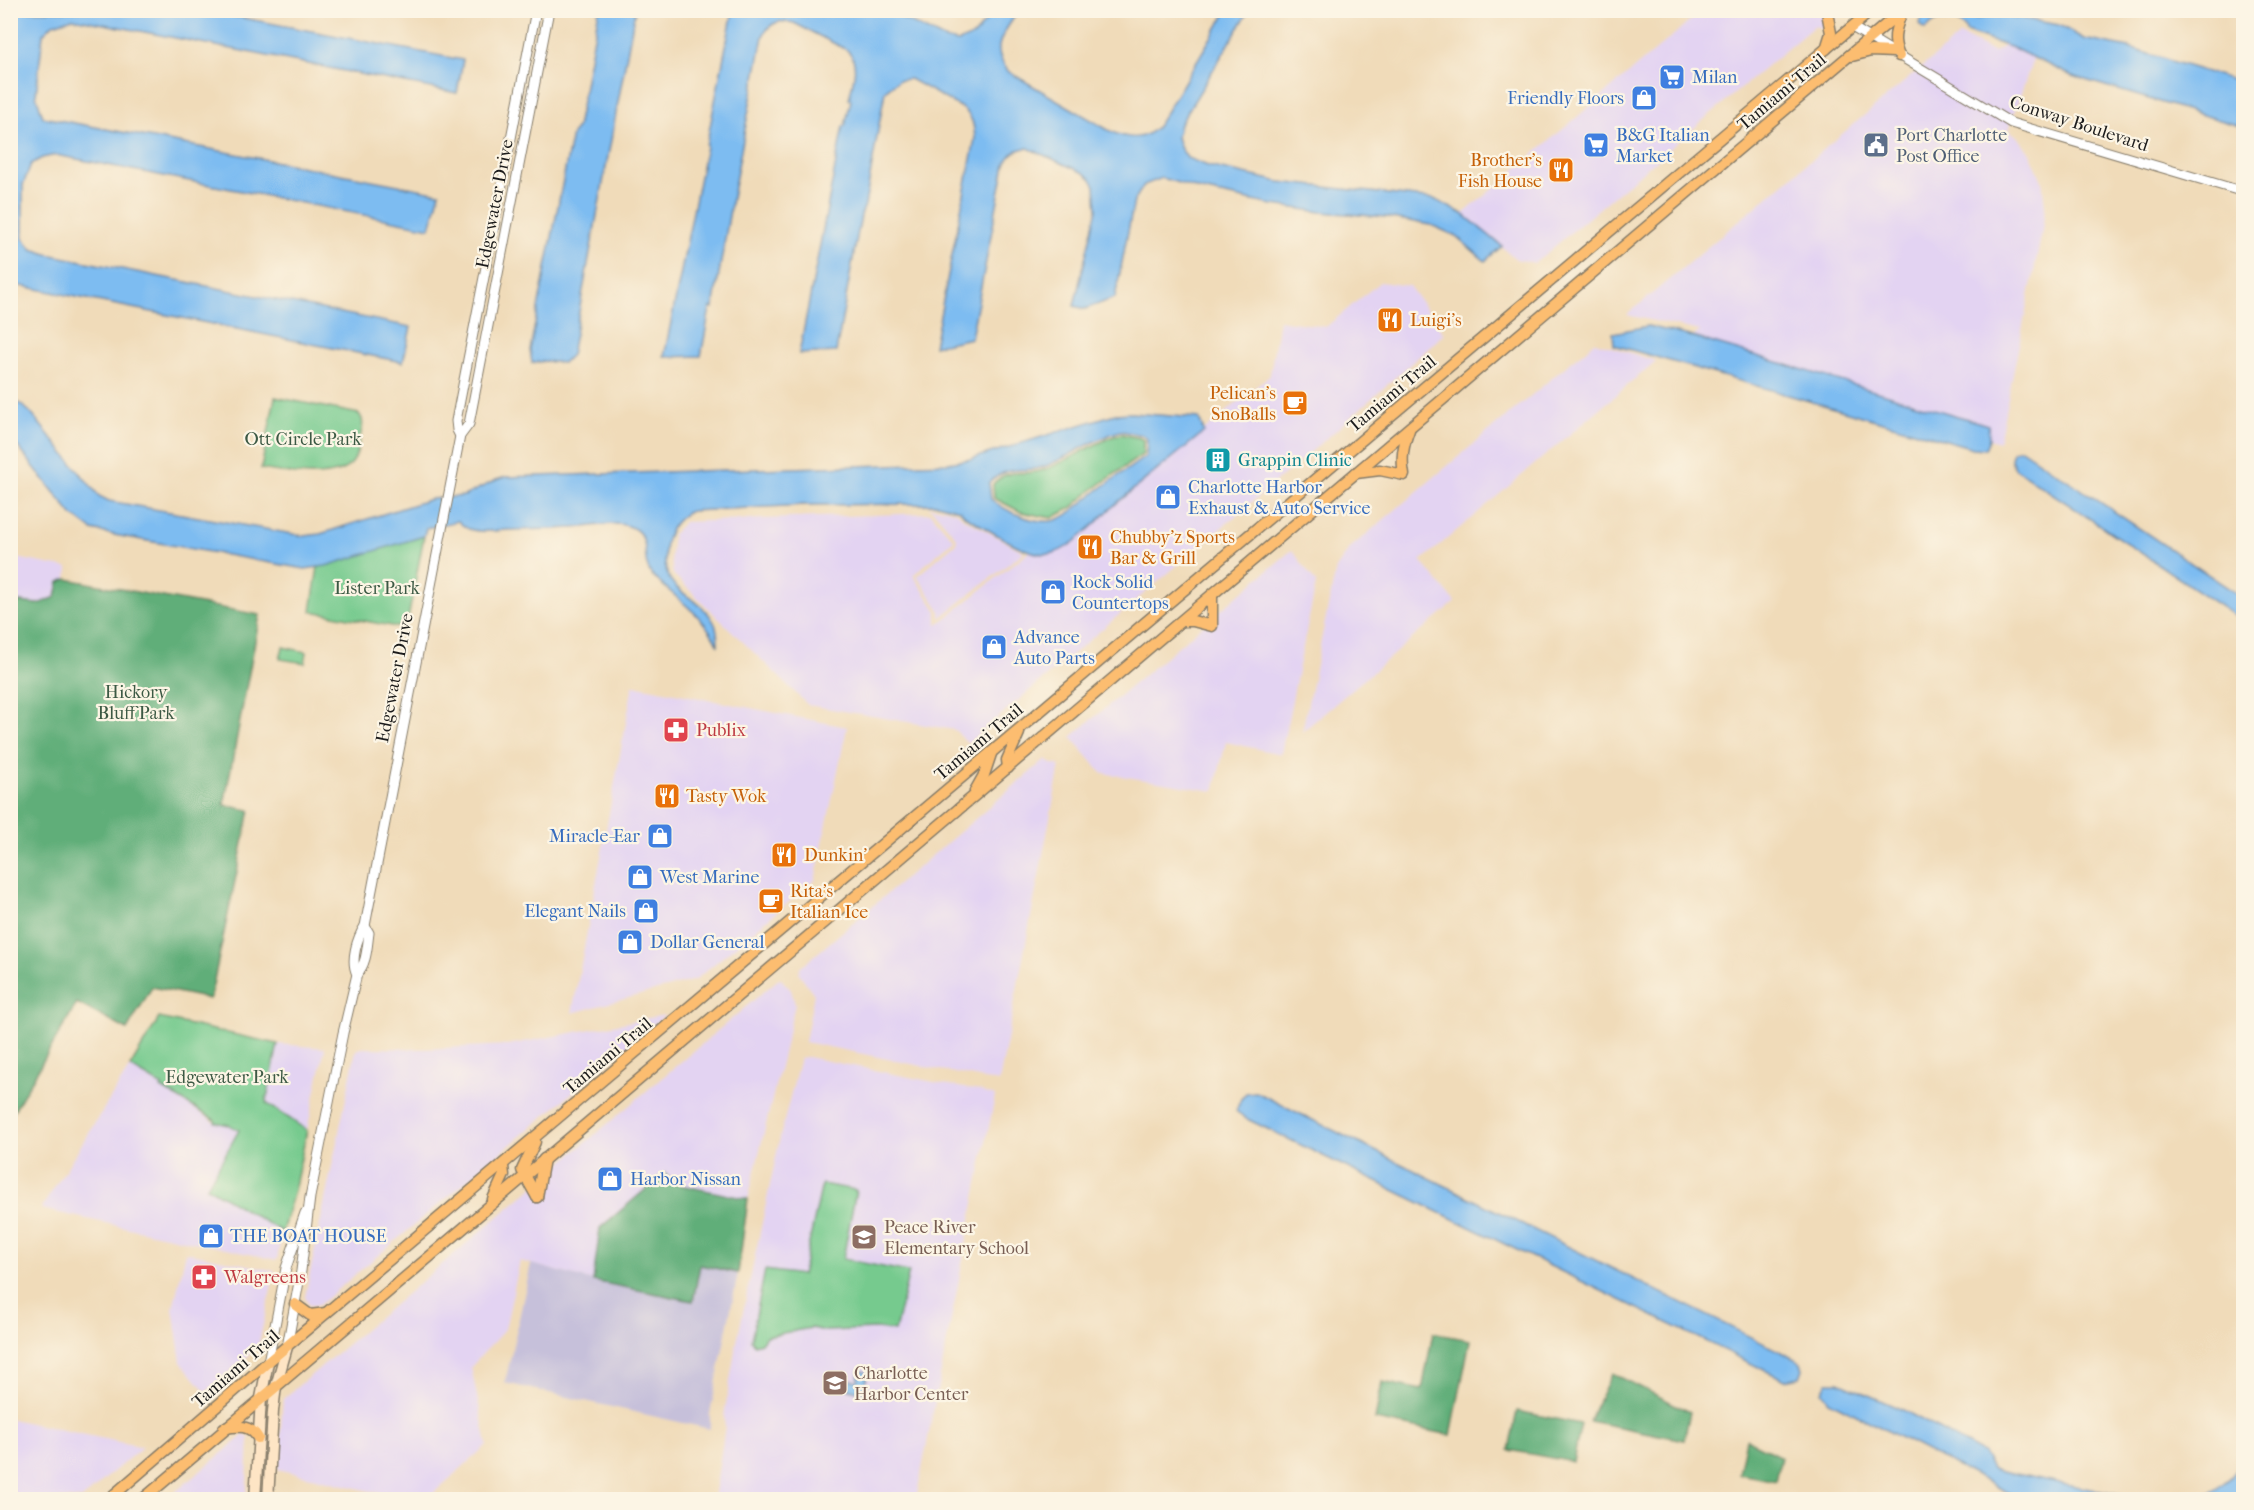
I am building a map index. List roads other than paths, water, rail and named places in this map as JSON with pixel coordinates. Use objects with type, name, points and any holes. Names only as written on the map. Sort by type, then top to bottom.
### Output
[{"type":"main road","name":"Tamiami Trail","points":[[108,1500],[268,1362],[538,1137],[1872,10]]},
{"type":"main road","name":"Tamiami Trail","points":[[142,1500],[224,1428],[1903,11]]},
{"type":"main road","points":[[1848,57],[1871,51],[1896,54],[1894,36],[1903,11]]},
{"type":"main road","points":[[1826,49],[1831,33],[1827,12]]},
{"type":"main road","points":[[1356,473],[1388,470],[1404,475],[1403,446],[1410,428]]},
{"type":"main road","points":[[1182,621],[1193,621],[1212,626],[1212,595]]},
{"type":"main road","points":[[1008,768],[1007,760],[1010,751],[1022,728]]},
{"type":"main road","points":[[970,799],[984,776],[990,754]]},
{"type":"main road","points":[[538,1137],[522,1170],[537,1197],[544,1159]]},
{"type":"main road","points":[[490,1204],[501,1185],[504,1175],[503,1166]]},
{"type":"main road","points":[[295,1304],[310,1315],[327,1313]]},
{"type":"main road","points":[[268,1500],[276,1386],[287,1347]]},
{"type":"main road","points":[[255,1500],[261,1398],[268,1362]]},
{"type":"main road","points":[[224,1428],[248,1427],[255,1431],[258,1438]]},
{"type":"street","name":"Edgewater Drive","points":[[460,436],[456,421],[536,10]]},
{"type":"street","name":"Edgewater Drive","points":[[287,1347],[310,1197],[357,974],[353,968],[356,951],[360,934],[365,926],[460,436],[469,424],[549,10]]},
{"type":"street","name":"Conway Boulevard","points":[[1852,27],[2011,123],[2244,192]]},
{"type":"street","name":"Edgewater Drive","points":[[268,1362],[286,1268],[310,1197]]},
{"type":"water","points":[[599,10],[635,11],[571,355],[563,363],[545,361],[532,363],[530,350],[572,134],[577,128]]},
{"type":"water","points":[[1926,10],[1964,11],[1976,19],[1991,16],[2020,18],[2059,25],[2084,39],[2129,48],[2243,83],[2243,127],[2072,76],[2015,49],[1966,32],[1965,28],[1954,20],[1936,21],[1925,29],[1919,25]]},
{"type":"water","points":[[10,11],[207,11],[463,60],[457,93],[73,18],[53,24],[43,34],[36,95],[43,117],[440,193],[430,228],[56,155],[42,158],[31,164],[23,185],[23,238],[32,249],[47,254],[411,327],[403,362],[11,284]]},
{"type":"water","points":[[733,11],[888,11],[944,39],[958,42],[975,35],[993,11],[1018,11],[1000,41],[1000,55],[1009,72],[1110,131],[1124,136],[1137,137],[1149,134],[1159,124],[1227,11],[1249,11],[1180,124],[1177,137],[1187,158],[1208,166],[1280,182],[1434,199],[1463,214],[1502,246],[1485,261],[1456,236],[1431,225],[1387,217],[1321,212],[1267,204],[1202,190],[1162,178],[1144,185],[1134,201],[1115,298],[1085,309],[1074,306],[1097,209],[1095,186],[1084,173],[1024,148],[1014,152],[1005,164],[971,338],[934,346],[975,139],[974,130],[971,118],[962,108],[910,79],[899,80],[885,91],[836,352],[799,354],[843,126],[845,126],[851,100],[849,99],[855,67],[847,50],[794,23],[784,21],[772,25],[763,36],[713,308],[710,308],[701,356],[664,357]]},
{"type":"water","points":[[1648,326],[1693,337],[1988,425],[1989,439],[1985,449],[1973,448],[1614,345],[1613,333]]},
{"type":"water","points":[[11,398],[30,412],[99,496],[109,501],[304,536],[320,534],[431,499],[464,496],[506,477],[948,463],[971,459],[1115,414],[1199,418],[1204,432],[1118,502],[1075,541],[1057,552],[1048,554],[1017,546],[965,516],[960,510],[937,504],[804,505],[691,511],[678,520],[669,533],[665,561],[667,574],[680,591],[707,612],[717,631],[718,646],[698,616],[653,576],[647,564],[643,538],[633,528],[621,524],[564,529],[483,531],[463,526],[458,521],[426,528],[424,536],[326,566],[305,569],[92,530],[72,515],[11,438]],"holes":[[[1120,431],[1142,435],[1147,439],[1146,456],[1057,520],[1044,521],[1027,518],[1011,512],[991,499],[989,483],[1004,473],[1046,466]]]},
{"type":"water","points":[[2021,449],[2243,598],[2243,621],[2014,468],[2011,459],[2013,451]]},
{"type":"water","points":[[1256,1092],[1801,1362],[1803,1369],[1800,1377],[1785,1380],[1245,1118],[1236,1111],[1241,1099],[1246,1093]]},
{"type":"water","points":[[859,1370],[868,1373],[863,1392],[844,1388],[846,1379],[858,1381]]},
{"type":"water","points":[[1827,1382],[1839,1382],[1905,1411],[1983,1453],[1992,1469],[2139,1499],[2021,1499],[1829,1401],[1822,1392]]},
{"type":"water","points":[[2243,1461],[2243,1499],[2193,1499],[2222,1485]]},
{"type":"place","name":"Milan","points":[[1672,77]]},
{"type":"place","name":"Friendly Floors","points":[[1644,98]]},
{"type":"place","name":"B&G Italian Market","points":[[1596,145]]},
{"type":"place","name":"Port Charlotte Post Office","points":[[1876,145]]},
{"type":"place","name":"Brother's Fish House","points":[[1561,170]]},
{"type":"place","name":"Luigi's","points":[[1390,320]]},
{"type":"place","name":"Pelican's SnoBalls","points":[[1295,403]]},
{"type":"place","name":"Grappin Clinic","points":[[1218,460]]},
{"type":"place","name":"Charlotte Harbor Exhaust & Auto Service","points":[[1168,497]]},
{"type":"place","name":"Chubby'z Sports Bar & Grill","points":[[1090,547]]},
{"type":"place","name":"Rock Solid Countertops","points":[[1053,592]]},
{"type":"place","name":"Advance Auto Parts","points":[[994,647]]},
{"type":"place","name":"Publix","points":[[676,730]]},
{"type":"place","name":"Tasty Wok","points":[[667,796]]},
{"type":"place","name":"Miracle-Ear","points":[[660,836]]},
{"type":"place","name":"Dunkin'","points":[[784,855]]},
{"type":"place","name":"West Marine","points":[[640,877]]},
{"type":"place","name":"Rita's Italian Ice","points":[[771,901]]},
{"type":"place","name":"Elegant Nails","points":[[646,911]]},
{"type":"place","name":"Dollar General","points":[[630,942]]},
{"type":"place","name":"Harbor Nissan","points":[[610,1179]]},
{"type":"place","name":"THE BOAT HOUSE","points":[[211,1236]]},
{"type":"place","name":"Peace River Elementary School","points":[[864,1237]]},
{"type":"place","name":"Walgreens","points":[[204,1277]]},
{"type":"place","name":"Charlotte Harbor Center","points":[[835,1383]]},
{"type":"park label","name":"Ott Circle Park","points":[[303,439]]},
{"type":"park label","name":"Lister Park","points":[[377,588]]},
{"type":"park label","name":"Hickory Bluff Park","points":[[136,702]]},
{"type":"park label","name":"Edgewater Park","points":[[227,1077]]}]
